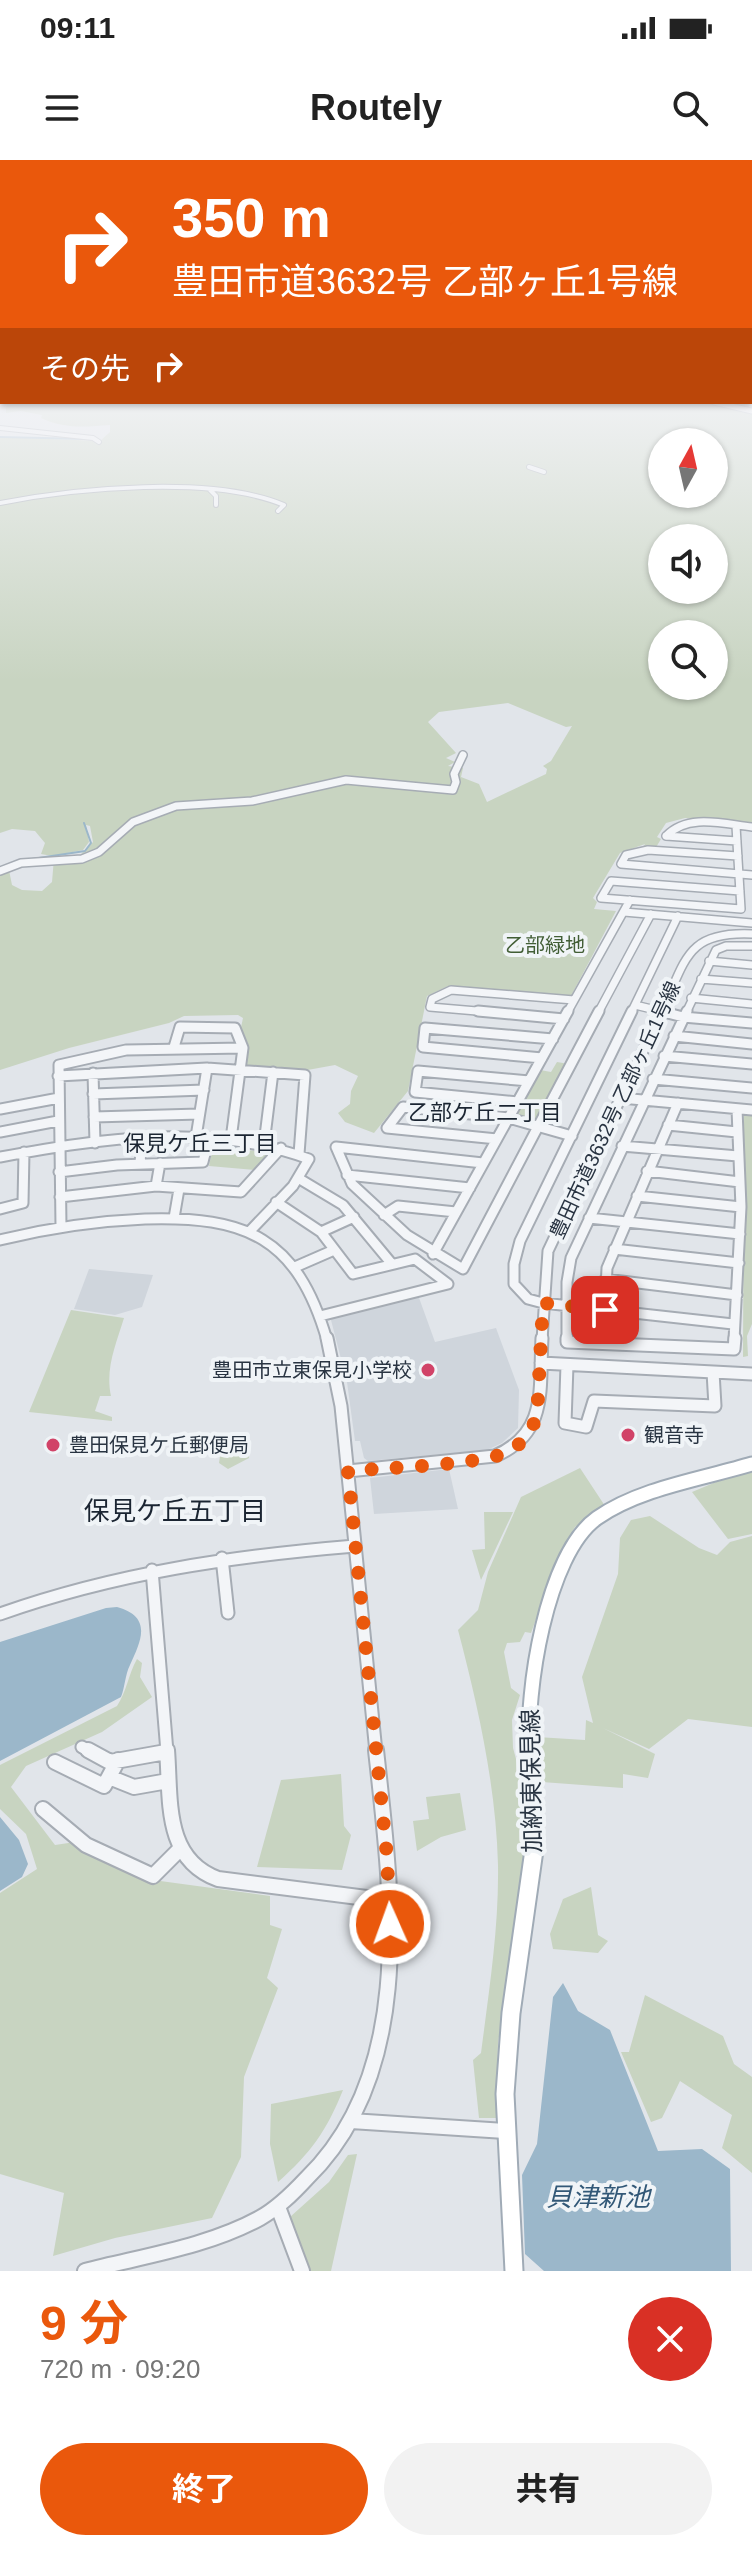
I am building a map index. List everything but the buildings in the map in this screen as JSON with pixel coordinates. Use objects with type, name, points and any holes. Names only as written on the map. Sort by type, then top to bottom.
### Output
[{"type":"main road","name":"加納東保見線","points":[[514,2271],[505,2131],[507,2037],[534,1853],[536,1808],[528,1722],[530,1682],[539,1639],[563,1568],[576,1542],[594,1520],[617,1508],[752,1464]]},
{"type":"street","points":[[208,487],[216,496],[216,505]]},
{"type":"street","points":[[0,503],[44,494],[208,487],[271,499],[284,505],[278,511]]},
{"type":"street","points":[[0,871],[21,863],[82,859],[99,852],[133,822],[176,806],[252,801],[346,780],[453,790],[456,782],[454,774],[463,755]]},
{"type":"street","points":[[737,841],[666,836],[670,828],[687,822],[752,827]]},
{"type":"street","points":[[736,826],[738,856],[739,874],[740,891],[741,909],[601,898],[611,881],[740,891]]},
{"type":"street","points":[[738,856],[648,850],[626,855],[621,864],[752,875]]},
{"type":"street","points":[[433,1254],[630,900]]},
{"type":"street","points":[[624,912],[752,923]]},
{"type":"street","points":[[483,1163],[336,1147],[352,1184],[384,1215],[433,1254],[463,1269],[651,914]]},
{"type":"street","points":[[678,916],[520,1241],[514,1264],[516,1288],[528,1299],[543,1303],[733,1324]]},
{"type":"street","name":"豊田市道3632号 乙部ヶ丘1号線","points":[[348,1471],[480,1459],[510,1451],[532,1430],[537,1417],[548,1251],[696,943],[718,934],[752,934]]},
{"type":"street","points":[[737,1109],[741,1207],[734,1349],[567,1342],[567,1282],[571,1258],[643,1100],[716,950],[726,946],[752,946]]},
{"type":"street","points":[[709,961],[752,965]]},
{"type":"street","points":[[701,979],[752,983]]},
{"type":"street","points":[[564,1019],[430,1007],[432,999],[451,990],[574,1000]]},
{"type":"street","points":[[691,998],[752,1004]]},
{"type":"street","points":[[635,1005],[683,1017],[752,1023]]},
{"type":"street","points":[[174,1047],[180,1027],[235,1028],[243,1048],[231,1139]]},
{"type":"street","points":[[542,1058],[423,1047],[425,1028],[553,1039]]},
{"type":"street","points":[[674,1036],[752,1044]]},
{"type":"street","points":[[61,1227],[59,1065],[92,1052],[174,1047],[243,1048]]},
{"type":"street","points":[[149,1069],[150,1048]]},
{"type":"street","points":[[664,1056],[752,1064]]},
{"type":"street","points":[[58,1076],[207,1068],[305,1075],[299,1154]]},
{"type":"street","points":[[196,1137],[207,1068]]},
{"type":"street","points":[[518,1102],[415,1092],[418,1071],[529,1081]]},
{"type":"street","points":[[264,1144],[273,1072]]},
{"type":"street","points":[[93,1073],[95,1143]]},
{"type":"street","points":[[653,1079],[752,1088]]},
{"type":"street","points":[[93,1094],[204,1090]]},
{"type":"street","points":[[0,1109],[59,1098]]},
{"type":"street","points":[[621,1098],[752,1110]]},
{"type":"street","points":[[605,1310],[605,1279],[614,1249],[678,1103]]},
{"type":"street","points":[[497,1139],[387,1128],[403,1107],[509,1118],[572,1136]]},
{"type":"street","points":[[94,1117],[199,1114]]},
{"type":"street","points":[[0,1132],[58,1121]]},
{"type":"street","points":[[668,1125],[737,1132]]},
{"type":"street","points":[[0,1157],[59,1146],[142,1138],[196,1137],[264,1144],[309,1159],[298,1178],[250,1231]]},
{"type":"street","points":[[140,1163],[142,1138]]},
{"type":"street","points":[[59,1172],[140,1163],[203,1162],[209,1138]]},
{"type":"street","points":[[622,1146],[738,1156]]},
{"type":"street","points":[[60,1197],[156,1186],[241,1192],[281,1148]]},
{"type":"street","points":[[0,1209],[23,1203],[24,1152]]},
{"type":"street","points":[[156,1186],[160,1163]]},
{"type":"street","points":[[647,1171],[740,1182]]},
{"type":"street","points":[[347,1175],[470,1188]]},
{"type":"street","points":[[298,1178],[343,1205],[392,1264]]},
{"type":"street","points":[[174,1218],[179,1189]]},
{"type":"street","points":[[637,1196],[741,1207]]},
{"type":"street","points":[[276,1202],[321,1232],[353,1274],[415,1259],[448,1284],[320,1316]]},
{"type":"street","points":[[384,1215],[398,1206],[456,1212]]},
{"type":"street","points":[[321,1232],[354,1217]]},
{"type":"street","points":[[0,1240],[61,1227],[174,1218],[216,1221],[250,1231],[272,1244],[295,1267],[320,1316],[338,1387],[390,1901],[390,1947],[382,2021],[365,2092],[351,2121],[311,2176],[278,2207],[231,2231],[85,2271]]},
{"type":"street","points":[[589,1218],[740,1234]]},
{"type":"street","points":[[614,1249],[739,1263]]},
{"type":"street","points":[[295,1267],[334,1250]]},
{"type":"street","points":[[605,1279],[737,1295]]},
{"type":"street","points":[[541,1363],[752,1374]]},
{"type":"street","points":[[567,1365],[565,1423],[586,1427],[594,1401],[715,1406],[713,1372]]},
{"type":"street","points":[[0,1614],[52,1595],[152,1570],[222,1558],[355,1546]]},
{"type":"street","points":[[222,1558],[228,1613]]},
{"type":"street","points":[[152,1570],[168,1781],[179,1850],[188,1864],[202,1874],[218,1879],[390,1901]]},
{"type":"street","points":[[82,1747],[110,1762],[166,1752]]},
{"type":"street","points":[[55,1762],[104,1786],[118,1760]]},
{"type":"street","points":[[109,1777],[134,1787],[168,1781]]},
{"type":"street","points":[[43,1809],[86,1845],[153,1876],[179,1850]]},
{"type":"street","points":[[351,2121],[505,2131]]},
{"type":"street","points":[[278,2207],[302,2271]]},
{"type":"shaded area","points":[[89,1269],[153,1275],[142,1307],[115,1315],[74,1309]]},
{"type":"shaded area","name":"豊田市立東保見小学校","points":[[418,1295],[435,1342],[496,1328],[519,1390],[518,1428],[502,1443],[487,1450],[368,1461],[364,1458],[360,1441],[355,1441],[347,1382],[331,1320],[333,1316]]},
{"type":"shaded area","points":[[449,1469],[458,1509],[374,1514],[370,1478]]},
{"type":"green space","name":"乙部緑地","points":[[0,485],[648,485],[648,508],[728,508],[728,485],[752,485],[752,823],[685,818],[666,823],[657,837],[661,839],[655,849],[643,847],[645,844],[620,853],[593,898],[597,902],[594,909],[616,911],[571,996],[448,986],[427,996],[408,1091],[374,1133],[345,1122],[338,1113],[350,1104],[351,1091],[358,1076],[335,1065],[302,1071],[247,1066],[248,1043],[240,1032],[243,1018],[238,1015],[184,1016],[169,1023],[69,1048],[0,1070],[0,875],[9,870],[12,885],[22,890],[42,891],[52,882],[54,858],[80,855],[93,842],[90,826],[86,825],[89,842],[83,850],[52,856],[41,854],[45,843],[35,831],[12,829],[0,833],[0,504],[51,493],[0,502]],"holes":[[[508,703],[566,727],[572,726],[551,761],[543,766],[547,769],[546,774],[487,802],[479,784],[461,777],[463,768],[448,766],[455,762],[446,758],[456,753],[428,722],[439,712]]]},
{"type":"green space","points":[[557,1062],[569,1064],[539,1121],[516,1114],[540,1070],[551,1072]]},
{"type":"green space","points":[[744,1114],[752,1115],[752,1324],[747,1336],[748,1356],[743,1357]]},
{"type":"green space","points":[[213,1146],[272,1153],[255,1170],[209,1166]]},
{"type":"green space","points":[[71,1310],[124,1318],[110,1366],[111,1396],[100,1396],[95,1411],[112,1417],[112,1421],[29,1412]]},
{"type":"green space","points":[[249,1440],[249,1458],[228,1469],[219,1463],[222,1443]]},
{"type":"green space","points":[[752,1467],[752,1534],[728,1539],[692,1492]]},
{"type":"green space","points":[[580,1468],[605,1506],[575,1527],[562,1548],[531,1633],[525,1632],[520,1642],[507,1643],[504,1652],[511,1688],[520,1695],[512,1720],[513,1748],[528,1803],[526,1859],[498,2043],[496,2118],[479,2118],[473,2060],[481,2053],[495,1936],[497,1835],[485,1746],[458,1630],[478,1610],[488,1572],[521,1497]]},
{"type":"green space","points":[[484,1512],[513,1512],[481,1580],[472,1550],[485,1549]]},
{"type":"green space","points":[[650,1516],[699,1548],[717,1555],[730,1542],[752,1536],[752,1727],[688,1719],[649,1749],[603,1728],[655,1754],[648,1778],[623,1774],[623,1788],[542,1782],[537,1737],[585,1740],[586,1720],[593,1723],[582,1677],[618,1574],[620,1538],[631,1520]]},
{"type":"green space","points":[[137,1659],[142,1663],[140,1677],[152,1697],[102,1732],[26,1766],[11,1787],[55,1845],[75,1842],[153,1880],[270,1896],[270,1925],[282,1929],[267,1978],[278,1988],[244,2077],[241,2157],[212,2218],[115,2238],[53,2256],[64,2193],[0,2174],[0,1893],[37,1869],[26,1834],[0,1809],[0,1765],[117,1706]]},
{"type":"green space","points":[[341,1774],[344,1826],[351,1835],[342,1870],[257,1867],[281,1780]]},
{"type":"green space","points":[[460,1793],[466,1830],[441,1837],[417,1851],[413,1821],[429,1819],[426,1797]]},
{"type":"green space","points":[[591,1887],[598,1935],[608,1941],[598,1953],[553,1949],[550,1934],[563,1899]]},
{"type":"green space","points":[[645,1995],[723,2036],[734,2064],[752,2077],[752,2173],[722,2148],[732,2115],[680,2081],[662,2118],[651,2122],[621,2052],[629,2052]]},
{"type":"green space","points":[[343,2090],[317,2140],[278,2182],[270,2144],[271,2104]]},
{"type":"green space","points":[[357,2154],[331,2271],[310,2271],[290,2217],[329,2182],[348,2155]]},
{"type":"water","points":[[117,1607],[136,1617],[141,1631],[121,1697],[0,1761],[0,1642]]},
{"type":"water","points":[[0,1817],[19,1840],[28,1864],[22,1877],[0,1891]]},
{"type":"water","name":"貝津新池","points":[[563,1983],[578,2011],[610,2030],[658,2151],[702,2149],[730,2169],[731,2271],[544,2271],[525,2254],[522,2175],[537,2144],[553,1997]]},
{"type":"waterway","points":[[32,859],[85,851],[91,843],[84,823]]},
{"type":"place","name":"豊田市立東保見小学校","points":[[428,1370]]},
{"type":"place","name":"観音寺","points":[[628,1435]]},
{"type":"place","name":"豊田保見ケ丘郵便局","points":[[53,1445]]},
{"type":"district","name":"乙部ケ丘二丁目","points":[[485,1112]]},
{"type":"district","name":"保見ケ丘三丁目","points":[[200,1143]]},
{"type":"district","name":"保見ケ丘五丁目","points":[[175,1511]]},
{"type":"route","points":[[390,1924],[387,1857],[348,1471],[480,1459],[510,1451],[532,1430],[537,1417],[543,1303],[605,1310]]}]
